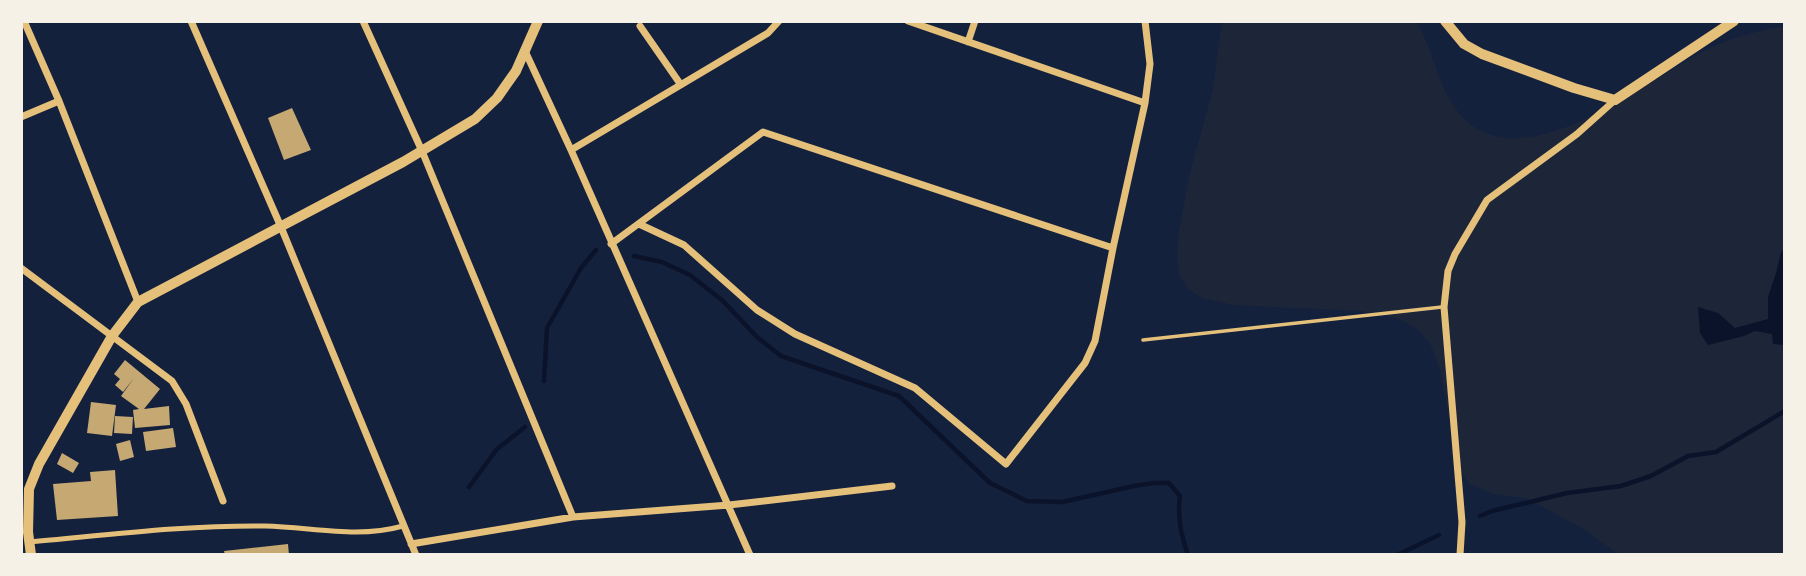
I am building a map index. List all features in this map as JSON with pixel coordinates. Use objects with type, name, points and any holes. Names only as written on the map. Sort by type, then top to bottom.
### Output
[{"type":"main road","points":[[31,555],[25,543],[29,489],[39,464],[112,336],[138,302],[281,227],[475,119],[497,98],[516,71],[538,21]]},
{"type":"main road","points":[[1446,21],[1464,44],[1482,54],[1615,100],[1734,21]]},
{"type":"street","points":[[24,21],[59,101],[138,302]]},
{"type":"street","points":[[191,21],[281,227],[415,555]]},
{"type":"street","points":[[363,21],[422,150],[573,517]]},
{"type":"street","points":[[571,150],[768,33],[779,21]]},
{"type":"street","points":[[908,21],[1144,103]]},
{"type":"street","points":[[968,42],[975,21]]},
{"type":"street","points":[[639,224],[684,245],[757,310],[795,334],[915,388],[1006,464],[1085,363],[1095,341],[1112,248],[1144,103],[1150,64],[1145,21]]},
{"type":"street","points":[[640,26],[681,85]]},
{"type":"street","points":[[525,51],[750,555]]},
{"type":"street","points":[[1460,555],[1462,522],[1444,307],[1448,271],[1455,254],[1488,200],[1577,134],[1615,100]]},
{"type":"street","points":[[21,117],[59,101]]},
{"type":"street","points":[[611,244],[763,132],[1112,248]]},
{"type":"street","points":[[21,268],[172,381],[186,404],[223,501]]},
{"type":"street","points":[[411,544],[573,517],[729,505],[892,486]]},
{"type":"street","points":[[25,543],[189,528],[266,526],[344,533],[386,531],[403,526]]},
{"type":"lane","points":[[1143,340],[1444,307]]},
{"type":"shaded area","points":[[1222,21],[1416,21],[1440,80],[1459,113],[1485,133],[1515,138],[1549,133],[1584,120],[1708,49],[1756,32],[1785,26],[1785,555],[1620,555],[1580,527],[1526,498],[1493,494],[1470,484],[1463,475],[1456,452],[1440,369],[1430,343],[1417,329],[1398,318],[1362,311],[1233,305],[1202,298],[1188,289],[1179,274],[1179,231],[1190,173],[1213,89]]},
{"type":"shaded area","points":[[1785,249],[1785,345],[1773,344],[1772,334],[1755,331],[1708,345],[1700,333],[1698,307],[1718,313],[1735,328],[1768,319],[1768,297],[1781,252]]},
{"type":"building","points":[[292,108],[311,150],[284,160],[268,118]]},
{"type":"building","points":[[125,360],[160,389],[144,409],[169,406],[170,425],[135,428],[133,410],[139,409],[121,396],[134,378],[123,392],[115,385],[120,379],[114,374]]},
{"type":"building","points":[[91,402],[116,405],[112,436],[87,433]]},
{"type":"building","points":[[115,416],[133,417],[132,434],[114,433]]},
{"type":"building","points":[[173,428],[176,447],[146,451],[143,432]]},
{"type":"building","points":[[130,440],[134,457],[120,461],[116,444]]},
{"type":"building","points":[[62,453],[79,463],[73,473],[57,464]]},
{"type":"building","points":[[115,470],[118,516],[57,520],[53,484],[91,481],[90,472]]},
{"type":"building","points":[[288,544],[289,555],[225,555],[224,551]]},
{"type":"waterway","points":[[544,381],[547,328],[581,268],[596,250]]},
{"type":"waterway","points":[[634,256],[662,262],[690,275],[723,301],[757,337],[781,356],[899,396],[990,483],[1027,501],[1062,502],[1134,486],[1169,483],[1180,496],[1180,526],[1188,555]]},
{"type":"waterway","points":[[1480,516],[1567,493],[1621,486],[1651,476],[1688,456],[1716,452],[1785,411]]},
{"type":"waterway","points":[[469,487],[497,449],[525,427]]},
{"type":"waterway","points":[[1397,555],[1439,535]]}]
